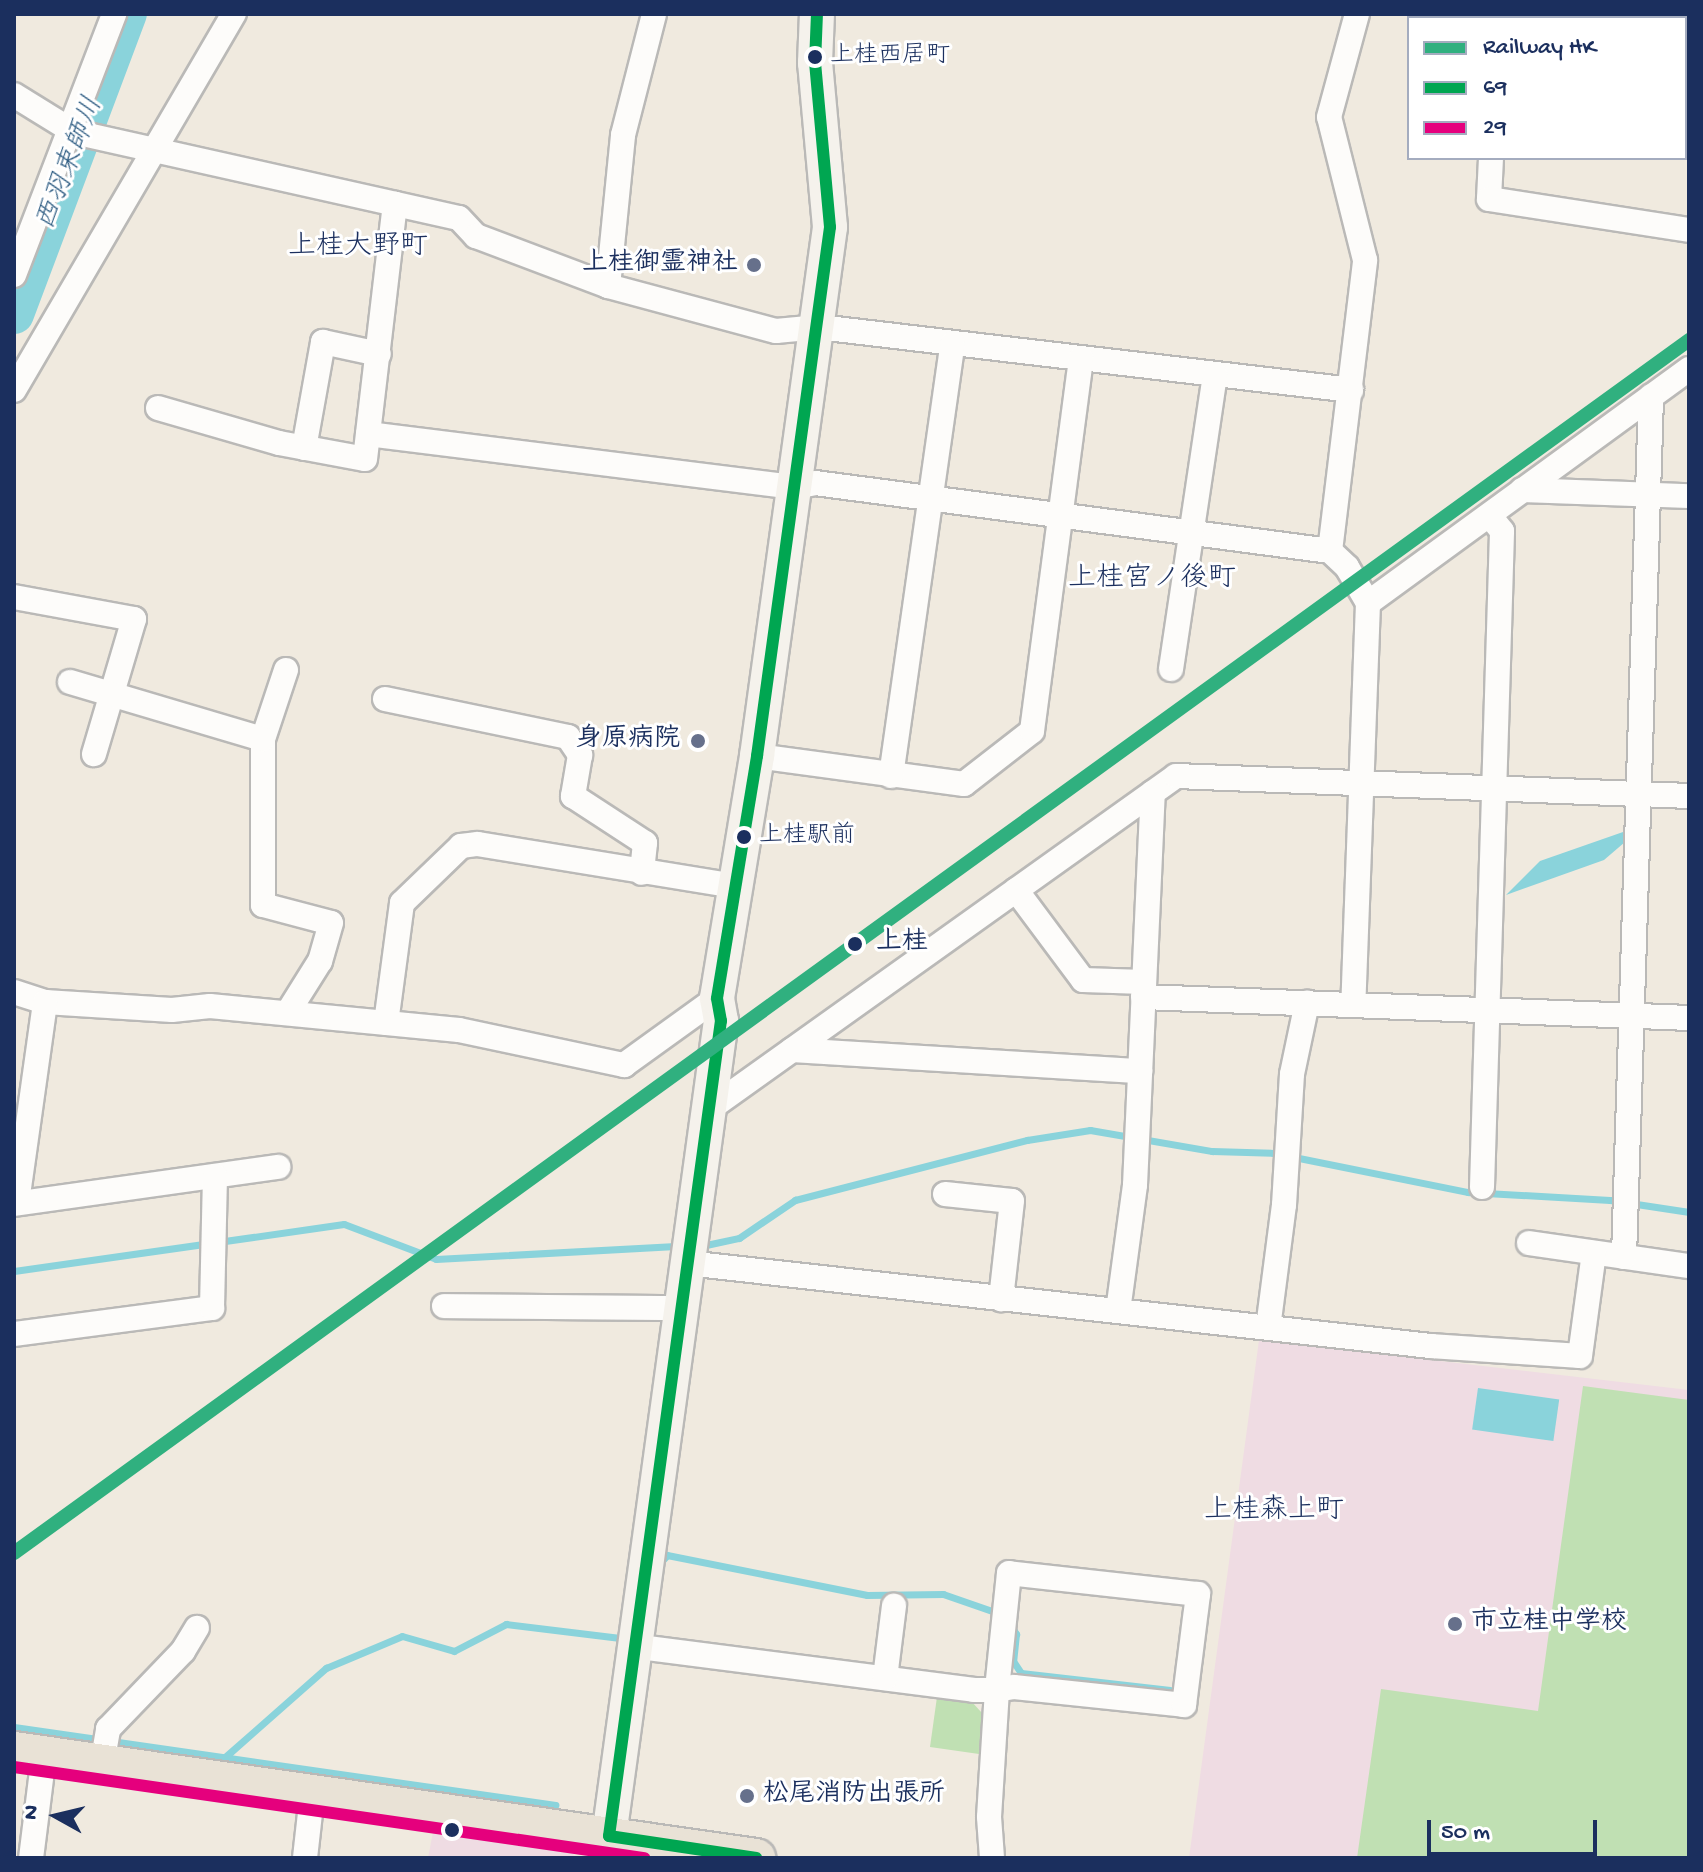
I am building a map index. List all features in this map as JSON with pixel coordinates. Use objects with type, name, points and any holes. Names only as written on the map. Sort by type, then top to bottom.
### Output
[{"type":"main road","points":[[607,1847],[678,1308],[721,1021],[717,998],[757,756],[819,327],[830,227],[815,63],[817,14]]},
{"type":"main road","points":[[29,1753],[312,1796],[607,1847],[756,1858]]},
{"type":"street","points":[[14,275],[80,133],[114,14]]},
{"type":"street","points":[[14,390],[151,151],[234,14]]},
{"type":"street","points":[[608,286],[623,135],[654,14]]},
{"type":"street","points":[[1330,551],[1365,260],[1329,117],[1357,14]]},
{"type":"street","points":[[14,95],[80,133],[459,218],[476,236],[608,286],[776,331],[819,327],[1351,390]]},
{"type":"street","points":[[1491,160],[1489,199],[1689,230]]},
{"type":"street","points":[[158,408],[304,448],[365,459],[395,204]]},
{"type":"street","points":[[304,448],[323,342],[379,354]]},
{"type":"street","points":[[891,776],[953,343]]},
{"type":"street","points":[[757,756],[964,784],[1032,731],[1081,358]]},
{"type":"street","points":[[1368,603],[1689,369]]},
{"type":"street","points":[[1171,669],[1215,374]]},
{"type":"street","points":[[1624,1257],[1651,396]]},
{"type":"street","points":[[368,434],[795,487],[815,483],[1330,551],[1347,567],[1368,603],[1353,1005]]},
{"type":"street","points":[[1522,490],[1689,496]]},
{"type":"street","points":[[1482,1187],[1502,531],[1490,516]]},
{"type":"street","points":[[14,597],[134,619],[94,754]]},
{"type":"street","points":[[286,670],[263,739],[263,905],[331,923],[320,961],[288,1012]]},
{"type":"street","points":[[70,682],[113,692],[263,739]]},
{"type":"street","points":[[385,699],[568,737],[580,755],[573,796],[645,843],[642,873]]},
{"type":"street","points":[[708,1110],[1176,776],[1689,796]]},
{"type":"street","points":[[1118,1311],[1135,1185],[1153,792]]},
{"type":"street","points":[[386,1023],[402,903],[461,846],[478,844],[735,886]]},
{"type":"street","points":[[1016,890],[1083,980],[1143,990],[1307,1003],[1689,1018]]},
{"type":"street","points":[[14,992],[45,1002],[288,1012],[459,1030],[624,1065],[717,998]]},
{"type":"street","points":[[45,1002],[16,1203],[278,1167]]},
{"type":"street","points":[[1268,1328],[1284,1205],[1292,1074],[1307,1003]]},
{"type":"street","points":[[792,1050],[1140,1071]]},
{"type":"street","points":[[14,1334],[212,1308],[215,1176]]},
{"type":"street","points":[[945,1194],[1012,1201],[1001,1299]]},
{"type":"street","points":[[1529,1243],[1689,1266]]},
{"type":"street","points":[[687,1263],[1268,1328],[1580,1356],[1594,1253]]},
{"type":"street","points":[[444,1306],[678,1308]]},
{"type":"street","points":[[632,1646],[997,1690],[1014,1687],[1184,1705],[1198,1594],[1009,1573],[997,1690],[989,1817],[992,1858]]},
{"type":"street","points":[[885,1678],[894,1606]]},
{"type":"street","points":[[102,1764],[108,1729],[183,1651],[197,1628]]},
{"type":"street","points":[[29,1753],[31,1858]]},
{"type":"street","points":[[305,1858],[312,1796]]},
{"type":"street","points":[[607,1847],[643,1858]]},
{"type":"shaded area","name":"市立桂中学校","points":[[1259,1340],[1689,1390],[1689,1858],[1189,1858]]},
{"type":"shaded area","points":[[433,1832],[570,1850],[576,1858],[428,1858]]},
{"type":"green space","points":[[1583,1386],[1689,1400],[1689,1858],[1357,1858],[1381,1689],[1538,1711]]},
{"type":"green space","points":[[937,1697],[971,1701],[982,1713],[979,1754],[930,1747]]},
{"type":"water","points":[[1623,832],[1625,842],[1604,860],[1506,895],[1540,861]]},
{"type":"water","points":[[1478,1388],[1559,1399],[1553,1441],[1472,1430]]},
{"type":"waterway","name":"西羽束師川","points":[[14,314],[127,14]]},
{"type":"waterway","points":[[706,1245],[739,1238],[795,1200],[1027,1140],[1090,1130],[1212,1151],[1274,1153],[1468,1192],[1610,1200],[1689,1212]]},
{"type":"waterway","points":[[14,1271],[344,1224],[436,1259],[676,1246]]},
{"type":"waterway","points":[[659,1564],[667,1555],[867,1595],[943,1594],[998,1613]]},
{"type":"waterway","points":[[225,1757],[326,1668],[402,1636],[454,1651],[506,1624],[620,1638]]},
{"type":"waterway","points":[[1010,1624],[1016,1634],[1013,1661],[1021,1673],[1170,1690]]},
{"type":"waterway","points":[[14,1727],[555,1805]]},
{"type":"rail line","name":"HK","points":[[14,1553],[1689,340]]},
{"type":"transit line","name":"69","points":[[609,1836],[721,1021],[717,998],[757,756],[830,227],[815,63],[817,14]]},
{"type":"transit line","name":"29","points":[[14,1767],[644,1858]]},
{"type":"transit line","name":"69","points":[[609,1836],[756,1858]]},
{"type":"place","name":"上桂西居町","points":[[815,57]]},
{"type":"place","name":"上桂御霊神社","points":[[754,265]]},
{"type":"place","name":"身原病院","points":[[698,741]]},
{"type":"place","name":"上桂駅前","points":[[744,837]]},
{"type":"place","name":"上桂","points":[[855,944]]},
{"type":"place","name":"市立桂中学校","points":[[1455,1624]]},
{"type":"place","name":"松尾消防出張所","points":[[747,1796]]},
{"type":"district","name":"上桂大野町","points":[[358,248]]},
{"type":"district","name":"上桂宮ノ後町","points":[[1152,580]]},
{"type":"district","name":"上桂森上町","points":[[1274,1512]]}]
